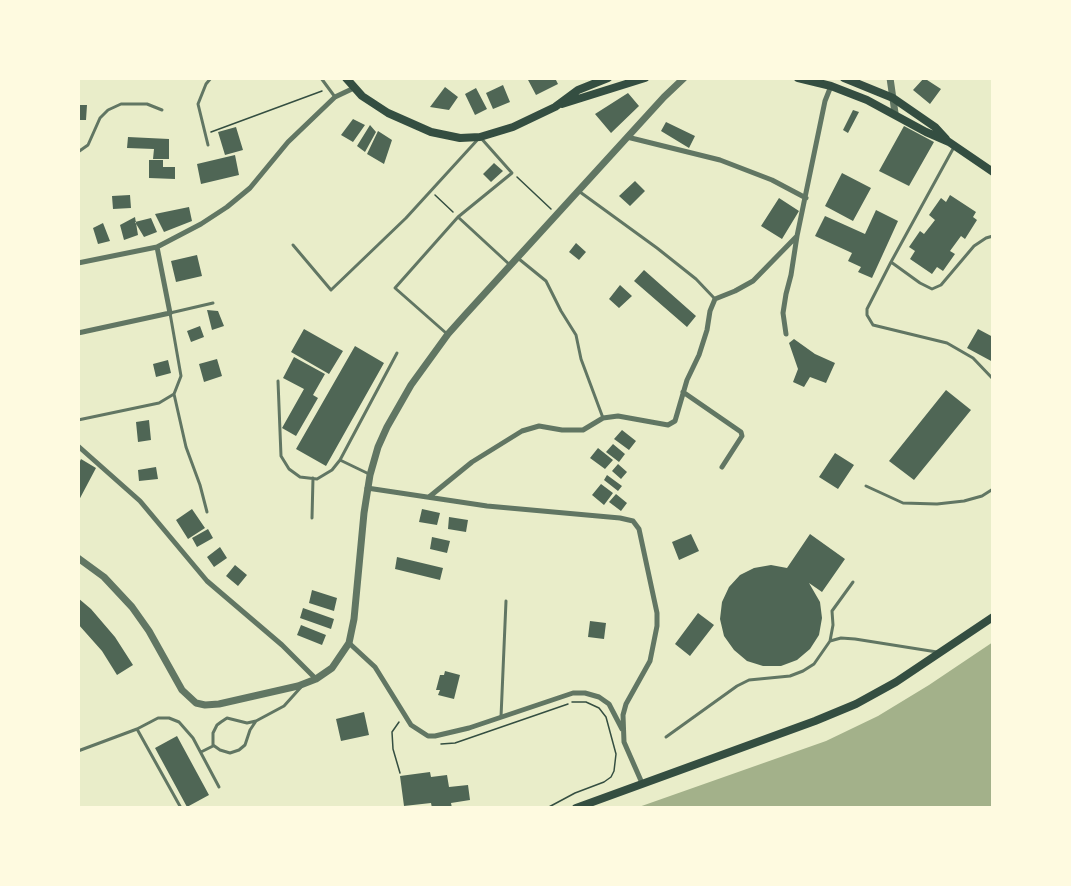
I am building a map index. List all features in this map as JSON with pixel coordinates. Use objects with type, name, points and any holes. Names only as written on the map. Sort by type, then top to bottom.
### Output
[{"type":"main road","points":[[346,78],[354,88],[388,114],[431,132],[460,138],[480,137],[513,127],[555,107],[645,78]]},
{"type":"main road","points":[[555,107],[578,90],[608,78]]},
{"type":"main road","points":[[798,78],[831,86],[895,113],[951,144],[993,172]]},
{"type":"main road","points":[[842,78],[893,98],[935,127],[951,144]]},
{"type":"main road","points":[[576,808],[856,704],[896,682],[993,617]]},
{"type":"street","points":[[78,558],[104,577],[132,607],[149,631],[182,690],[196,703],[219,704],[303,684],[316,680],[332,668],[349,643],[354,619],[370,475],[378,447],[387,427],[411,385],[448,334],[627,137],[684,78]]},
{"type":"street","points":[[786,334],[783,313],[825,101],[831,86],[842,78]]},
{"type":"street","points":[[890,78],[895,113]]},
{"type":"street","points":[[78,263],[157,247],[201,224],[250,188],[288,142],[335,97],[354,88]]},
{"type":"street","points":[[627,137],[720,160],[772,180],[806,198]]},
{"type":"street","points":[[429,498],[472,462],[522,431],[539,426],[562,430],[583,430],[603,418],[618,416],[668,425],[675,421],[683,392],[707,330],[715,298],[753,281],[797,236]]},
{"type":"street","points":[[78,333],[170,312],[157,247]]},
{"type":"street","points":[[683,392],[741,432],[742,436],[722,467]]},
{"type":"street","points":[[78,447],[140,501],[207,581],[282,645],[316,680]]},
{"type":"street","points":[[367,488],[429,498],[633,521],[639,529],[657,613],[657,626],[650,661],[624,709],[624,742],[642,783]]},
{"type":"street","points":[[349,643],[375,667],[411,725],[420,733],[435,736],[449,733],[561,696],[585,693],[599,697],[609,704],[623,730]]},
{"type":"lane","points":[[208,145],[198,104],[211,78]]},
{"type":"lane","points":[[321,78],[335,97]]},
{"type":"lane","points":[[78,152],[88,145],[100,118],[108,110],[121,104],[147,104],[162,110]]},
{"type":"lane","points":[[293,245],[331,290],[406,218],[480,137],[512,173],[458,217],[395,288],[448,334]]},
{"type":"lane","points":[[951,144],[867,309],[867,315],[873,325],[947,343],[973,358],[993,379]]},
{"type":"lane","points":[[580,191],[657,248],[696,279],[715,298]]},
{"type":"lane","points":[[458,217],[511,265]]},
{"type":"lane","points":[[891,262],[932,289],[941,285],[974,246],[993,236]]},
{"type":"lane","points":[[517,258],[546,281],[576,335],[581,359],[603,418]]},
{"type":"lane","points":[[207,513],[200,485],[186,447],[174,394],[181,376],[170,312],[213,303]]},
{"type":"lane","points":[[278,381],[281,456],[289,469],[300,477],[317,479],[332,470],[340,460],[397,353]]},
{"type":"lane","points":[[78,420],[159,403],[174,394]]},
{"type":"lane","points":[[340,460],[370,475]]},
{"type":"lane","points":[[312,518],[313,478]]},
{"type":"lane","points":[[866,486],[903,502],[937,504],[973,499],[993,489]]},
{"type":"lane","points":[[666,737],[737,686],[749,680],[790,676],[814,664],[830,641],[833,625],[832,611],[853,582]]},
{"type":"lane","points":[[501,717],[506,601]]},
{"type":"lane","points":[[830,641],[841,638],[855,639],[939,653]]},
{"type":"lane","points":[[213,745],[213,733],[221,722],[227,718],[247,723],[256,721],[284,706],[303,684]]},
{"type":"lane","points":[[78,751],[137,729],[159,718],[169,718],[179,722],[185,728],[201,752],[219,787]]},
{"type":"lane","points":[[213,745],[230,753],[239,750],[245,745],[256,721]]},
{"type":"lane","points":[[137,729],[180,808]]},
{"type":"lane","points":[[201,752],[213,745]]},
{"type":"path","points":[[205,134],[328,88]]},
{"type":"path","points":[[512,173],[558,215]]},
{"type":"path","points":[[431,192],[458,217]]},
{"type":"path","points":[[438,744],[455,743],[572,702],[585,702],[599,708],[606,717],[616,754],[611,777],[547,808]]},
{"type":"path","points":[[398,721],[392,732],[392,741],[400,773]]},
{"type":"shaded area","points":[[993,642],[993,808],[636,808],[826,741],[878,716]]},
{"type":"building","points":[[527,78],[555,78],[558,84],[536,95]]},
{"type":"building","points":[[924,78],[941,89],[930,104],[913,90]]},
{"type":"building","points":[[503,85],[510,102],[493,109],[486,93]]},
{"type":"building","points":[[445,87],[458,97],[449,110],[430,107]]},
{"type":"building","points":[[476,88],[487,109],[475,115],[465,94]]},
{"type":"building","points":[[628,93],[639,106],[611,133],[595,114]]},
{"type":"building","points":[[78,105],[87,105],[86,120],[78,120]]},
{"type":"building","points":[[853,110],[859,112],[848,133],[843,130]]},
{"type":"building","points":[[353,119],[365,125],[353,142],[341,135]]},
{"type":"building","points":[[666,122],[695,136],[689,148],[661,131]]},
{"type":"building","points":[[370,125],[376,132],[365,152],[357,146]]},
{"type":"building","points":[[904,126],[934,142],[909,186],[879,171]]},
{"type":"building","points":[[236,127],[243,150],[225,155],[218,132]]},
{"type":"building","points":[[378,131],[392,140],[384,164],[367,154]]},
{"type":"building","points":[[128,137],[169,139],[169,159],[153,159],[154,149],[127,148]]},
{"type":"building","points":[[235,155],[239,175],[201,184],[197,164]]},
{"type":"building","points":[[149,160],[163,160],[163,167],[175,167],[175,179],[149,178]]},
{"type":"building","points":[[494,163],[503,171],[491,182],[483,174]]},
{"type":"building","points":[[842,173],[871,188],[853,221],[825,206]]},
{"type":"building","points":[[635,181],[645,191],[630,206],[619,196]]},
{"type":"building","points":[[130,195],[131,208],[113,209],[112,196]]},
{"type":"building","points":[[950,195],[976,212],[973,217],[977,220],[965,239],[961,236],[950,251],[955,254],[943,271],[937,267],[932,274],[910,259],[915,251],[909,247],[920,231],[924,234],[935,220],[929,215],[941,198],[946,202]]},
{"type":"building","points":[[779,198],[799,211],[782,239],[761,226]]},
{"type":"building","points":[[189,207],[192,221],[164,232],[155,214]]},
{"type":"building","points":[[876,210],[898,221],[872,278],[858,272],[861,267],[848,261],[852,253],[815,236],[825,216],[865,234]]},
{"type":"building","points":[[135,217],[138,235],[124,240],[120,225]]},
{"type":"building","points":[[151,218],[157,232],[144,237],[135,222]]},
{"type":"building","points":[[103,223],[110,241],[98,244],[93,228]]},
{"type":"building","points":[[576,243],[586,252],[579,260],[569,252]]},
{"type":"building","points":[[197,255],[202,276],[176,282],[171,261]]},
{"type":"building","points":[[644,270],[696,316],[687,327],[634,281]]},
{"type":"building","points":[[620,285],[632,296],[619,308],[609,299]]},
{"type":"building","points":[[207,310],[218,311],[224,326],[212,330]]},
{"type":"building","points":[[200,326],[204,337],[191,342],[187,331]]},
{"type":"building","points":[[304,329],[343,351],[329,374],[291,352]]},
{"type":"building","points":[[978,329],[993,337],[993,362],[967,348]]},
{"type":"building","points":[[794,339],[815,354],[835,363],[826,383],[810,377],[804,387],[793,382],[798,369],[789,343]]},
{"type":"building","points":[[355,346],[384,363],[326,466],[296,449]]},
{"type":"building","points":[[294,357],[325,374],[313,395],[318,398],[296,436],[282,428],[304,389],[283,378]]},
{"type":"building","points":[[217,359],[222,376],[204,382],[199,364]]},
{"type":"building","points":[[168,360],[171,373],[156,377],[153,364]]},
{"type":"building","points":[[946,390],[971,410],[914,480],[889,461]]},
{"type":"building","points":[[149,420],[151,440],[138,442],[136,422]]},
{"type":"building","points":[[622,430],[636,441],[629,450],[614,439]]},
{"type":"building","points":[[613,444],[625,454],[619,462],[606,452]]},
{"type":"building","points":[[598,448],[613,460],[605,469],[590,458]]},
{"type":"building","points":[[835,453],[854,465],[838,489],[819,477]]},
{"type":"building","points":[[81,459],[96,468],[78,502],[78,465]]},
{"type":"building","points":[[618,464],[627,472],[621,479],[612,471]]},
{"type":"building","points":[[156,467],[158,479],[139,481],[138,470]]},
{"type":"building","points":[[607,475],[622,486],[618,491],[604,480]]},
{"type":"building","points":[[601,484],[613,493],[604,505],[592,495]]},
{"type":"building","points":[[616,494],[627,503],[621,511],[609,502]]},
{"type":"building","points":[[192,509],[205,528],[188,539],[176,520]]},
{"type":"building","points":[[422,509],[440,513],[437,525],[419,522]]},
{"type":"building","points":[[449,517],[468,520],[466,532],[448,529]]},
{"type":"building","points":[[208,529],[213,538],[197,547],[192,538]]},
{"type":"building","points":[[691,534],[699,551],[679,560],[672,542]]},
{"type":"building","points":[[810,534],[845,559],[822,592],[809,583],[820,602],[822,618],[819,635],[810,649],[797,660],[781,666],[763,666],[747,661],[734,650],[724,636],[720,619],[722,602],[729,587],[740,575],[754,568],[771,565],[787,568]]},
{"type":"building","points":[[432,537],[450,541],[447,553],[430,549]]},
{"type":"building","points":[[220,547],[227,558],[214,567],[207,557]]},
{"type":"building","points":[[397,557],[443,568],[440,580],[395,569]]},
{"type":"building","points":[[235,565],[247,575],[238,586],[226,576]]},
{"type":"building","points":[[312,590],[337,598],[334,611],[309,603]]},
{"type":"building","points":[[78,598],[91,609],[115,637],[133,665],[117,675],[102,651],[78,624]]},
{"type":"building","points":[[303,608],[334,619],[331,629],[300,618]]},
{"type":"building","points":[[698,613],[714,625],[690,656],[675,644]]},
{"type":"building","points":[[590,621],[606,623],[604,639],[588,637]]},
{"type":"building","points":[[301,625],[326,635],[322,645],[297,635]]},
{"type":"building","points":[[445,671],[460,675],[454,699],[438,695],[440,690],[436,690],[440,675],[444,675]]},
{"type":"building","points":[[364,712],[369,735],[341,741],[336,719]]},
{"type":"building","points":[[177,736],[209,795],[187,807],[155,748]]},
{"type":"building","points":[[430,772],[431,777],[447,775],[449,787],[468,785],[470,800],[451,803],[452,808],[432,808],[431,803],[404,806],[400,776]]}]
